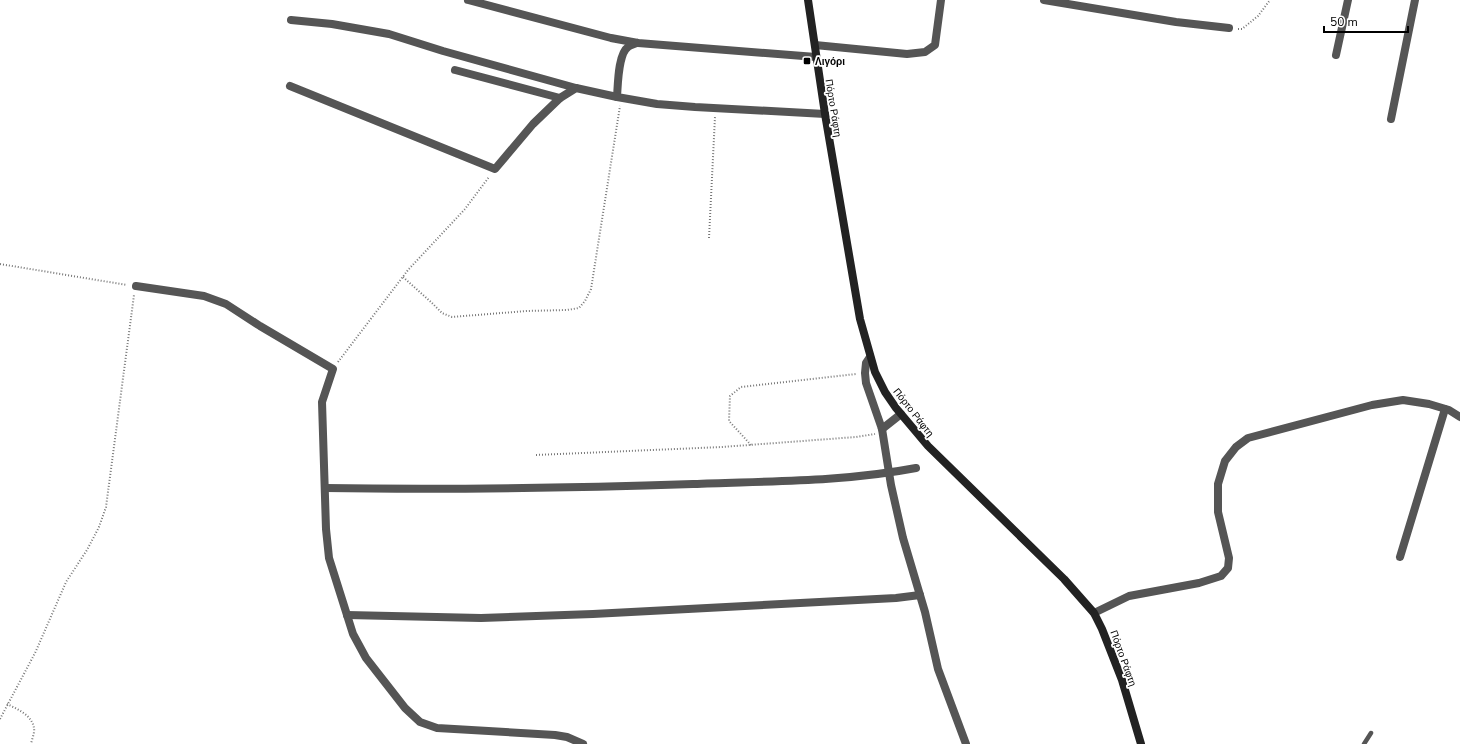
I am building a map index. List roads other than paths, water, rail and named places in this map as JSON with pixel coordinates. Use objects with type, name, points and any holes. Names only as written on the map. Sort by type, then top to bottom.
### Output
[{"type":"main road","name":"Πόρτο Ράφτη","points":[[808,0],[825,114],[860,318],[875,372],[885,392],[928,446],[1064,579],[1094,613],[1102,629],[1122,680],[1141,744]]},
{"type":"street","points":[[468,0],[611,38],[638,43],[816,57]]},
{"type":"street","points":[[815,45],[907,54],[925,52],[936,45],[941,0]]},
{"type":"street","points":[[1044,0],[1176,22],[1229,28]]},
{"type":"street","points":[[1336,55],[1348,0]]},
{"type":"street","points":[[1391,119],[1415,0]]},
{"type":"street","points":[[291,20],[332,24],[389,34],[443,51],[576,88],[657,104],[825,114]]},
{"type":"street","points":[[619,97],[619,71],[622,54],[628,47],[638,43]]},
{"type":"street","points":[[454,70],[560,98]]},
{"type":"street","points":[[290,86],[495,169],[533,124],[560,98],[576,88]]},
{"type":"street","points":[[136,286],[204,296],[226,304],[333,369],[322,402],[326,529],[329,558],[353,634],[366,658],[405,708],[420,722],[437,728],[555,734],[568,737],[582,744]]},
{"type":"street","points":[[870,357],[866,363],[866,383],[882,429],[889,473],[903,538],[920,595],[938,669],[966,744]]},
{"type":"street","points":[[1094,613],[1129,596],[1199,583],[1221,576],[1228,568],[1229,558],[1218,512],[1218,484],[1225,461],[1236,447],[1248,438],[1372,405],[1403,400],[1429,404],[1445,409],[1460,418]]},
{"type":"street","points":[[1400,557],[1445,409]]},
{"type":"street","points":[[882,429],[901,414]]},
{"type":"street","points":[[325,488],[523,488],[666,485],[808,480],[889,473],[916,468]]},
{"type":"street","points":[[347,615],[481,618],[593,614],[920,595]]},
{"type":"lane","points":[[1364,744],[1370,732]]},
{"type":"place","name":"Λιγόρι","points":[[807,61]]}]
